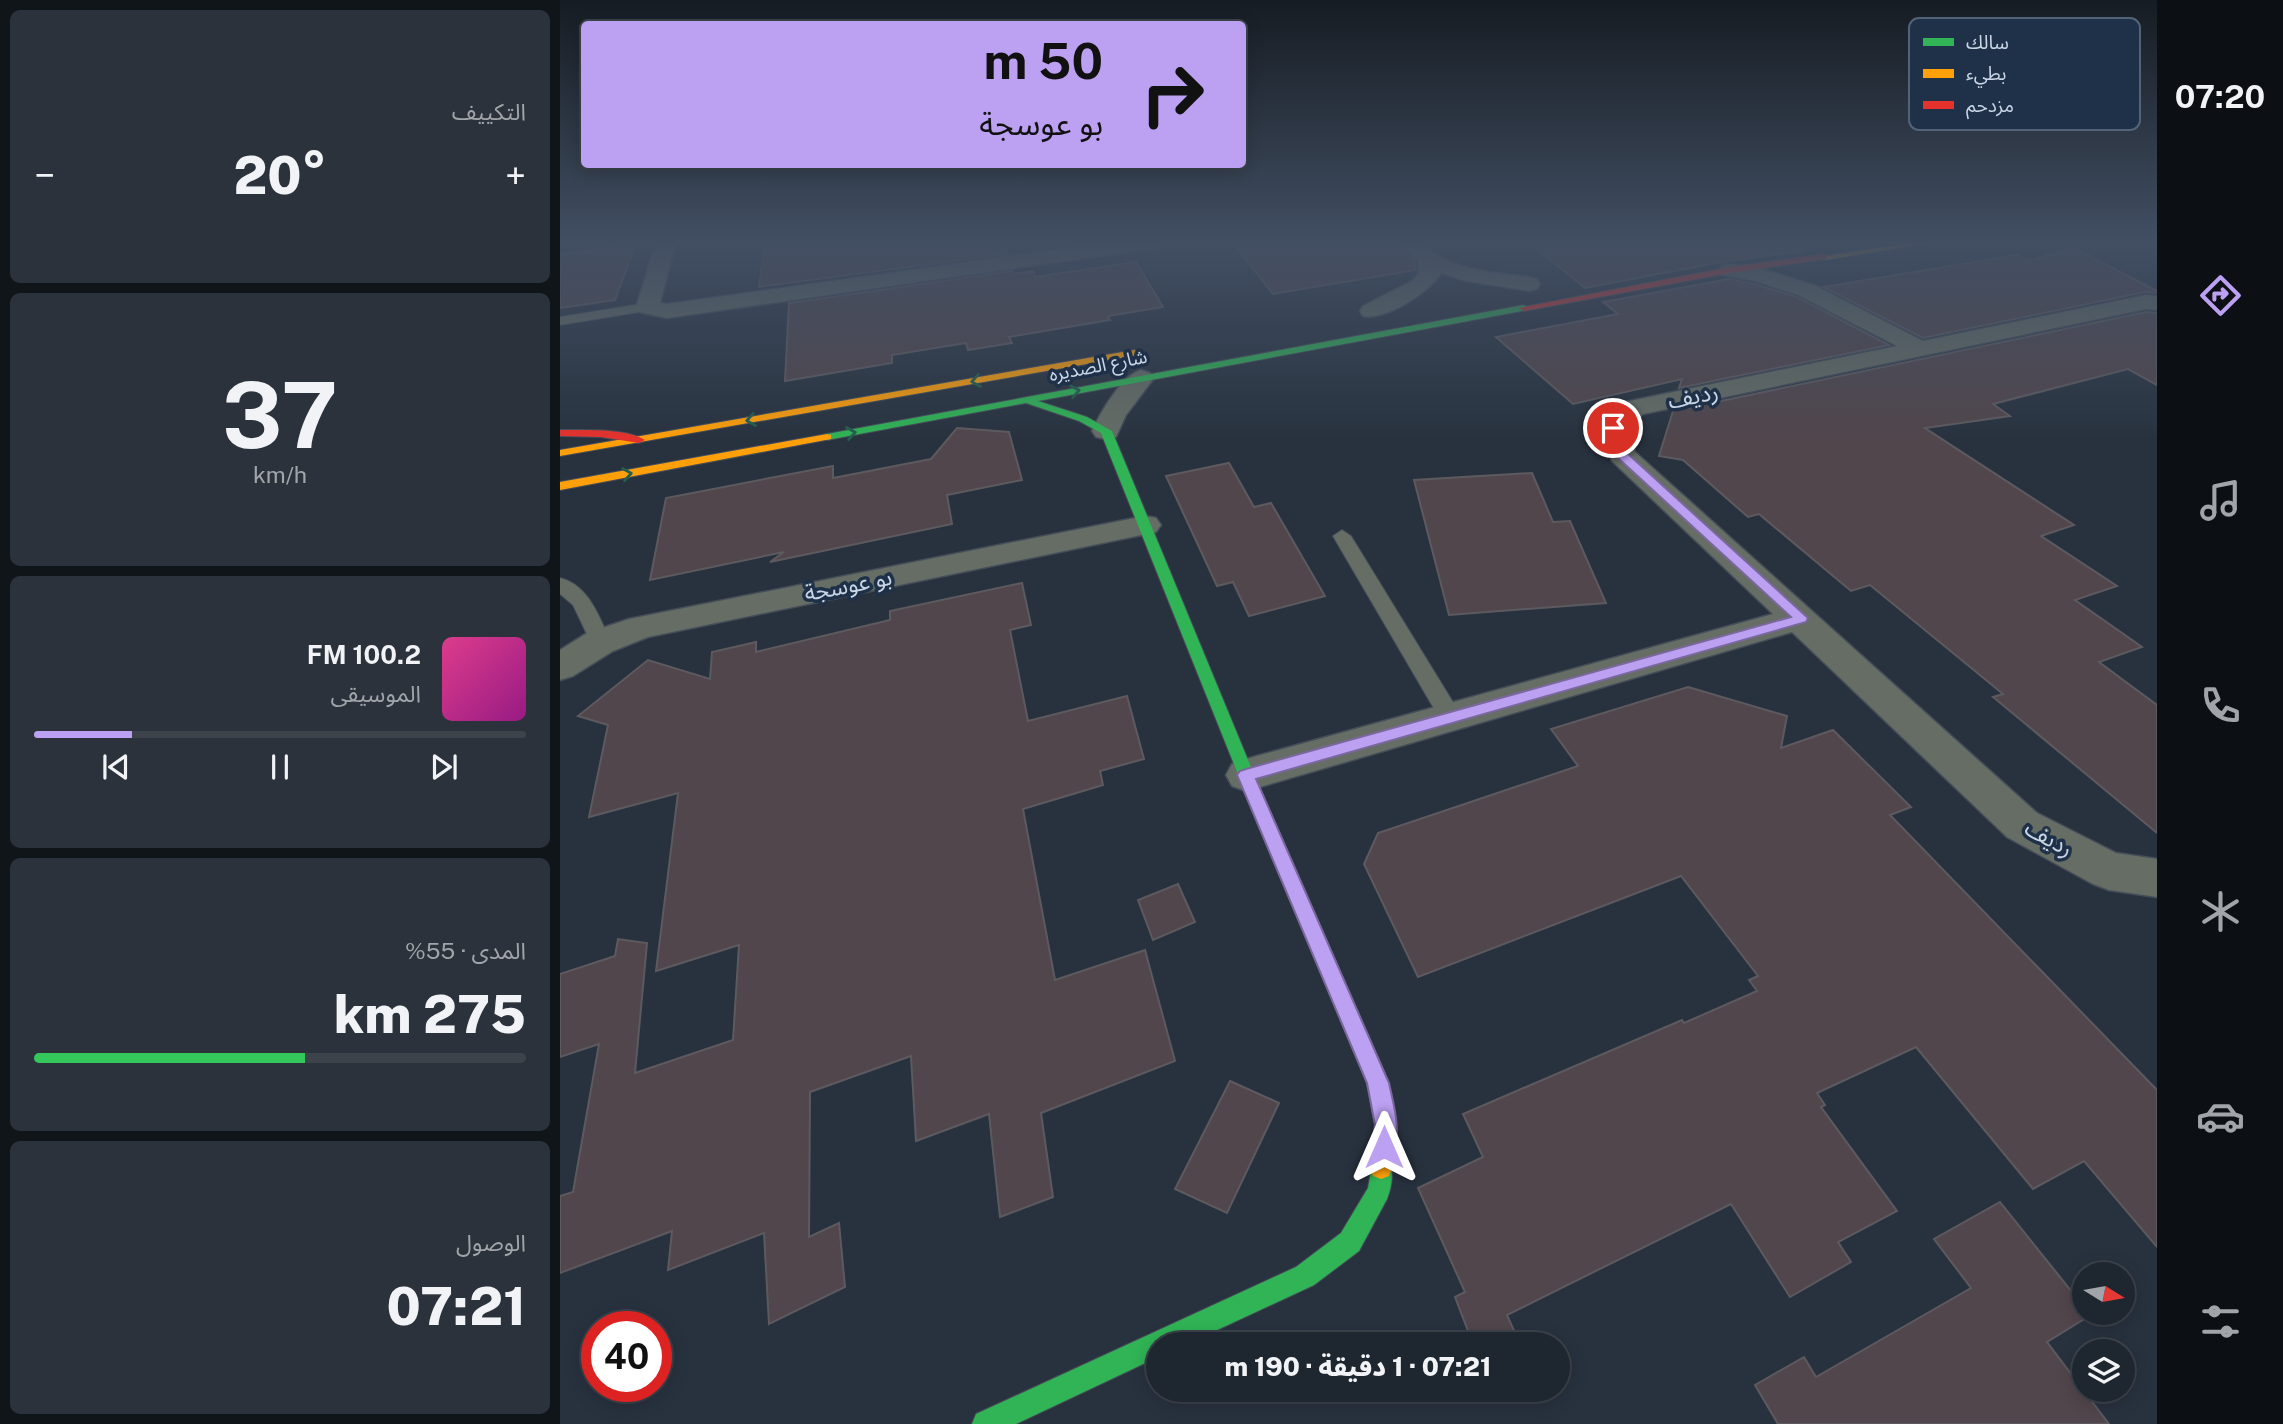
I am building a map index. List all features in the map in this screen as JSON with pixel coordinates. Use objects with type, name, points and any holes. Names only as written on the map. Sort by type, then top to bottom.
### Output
[{"type":"main road","points":[[1365,313],[1389,308]]},
{"type":"main road","name":"شارع الصديره","points":[[560,486],[1520,308]]},
{"type":"main road","name":"شارع الصديره","points":[[560,453],[1154,349]]},
{"type":"main road","points":[[986,1424],[1305,1276],[1350,1242],[1379,1191],[1386,1125],[1378,1083],[1246,775],[1107,431],[1083,419],[1025,401]]},
{"type":"main road","points":[[560,433],[601,433],[639,440]]},
{"type":"street","points":[[654,308],[667,311],[693,308]]},
{"type":"street","points":[[1365,313],[1374,308]]},
{"type":"street","points":[[1845,308],[1920,349]]},
{"type":"street","name":"رديف","points":[[2116,308],[1634,408],[1613,428],[1622,455],[2022,825],[2109,871],[2157,878]]},
{"type":"street","points":[[1107,431],[1113,414],[1141,378]]},
{"type":"street","name":"بو عوسجة","points":[[560,667],[600,642],[641,627],[1145,525]]},
{"type":"street","points":[[1246,775],[1801,618]]},
{"type":"lane","points":[[560,321],[638,308]]},
{"type":"lane","points":[[1342,536],[1451,718]]},
{"type":"lane","points":[[560,584],[582,602],[600,642]]},
{"type":"building","points":[[789,308],[1154,308],[1108,316],[1110,320],[1009,337],[1012,343],[968,350],[966,343],[892,355],[892,363],[785,381]]},
{"type":"building","points":[[1611,308],[1819,308],[1889,345],[1679,388],[1682,379],[1573,404],[1496,337],[1618,314]]},
{"type":"building","points":[[1865,308],[2066,308],[1923,338]]},
{"type":"building","points":[[2146,312],[2157,313],[2157,385],[2128,369],[1993,404],[2010,416],[1925,428],[2074,525],[2041,536],[2117,586],[2075,600],[2142,647],[2099,662],[2157,705],[2157,833],[1993,697],[2003,694],[1870,585],[1851,591],[1759,514],[1748,517],[1683,460],[1659,456],[1673,411]]},
{"type":"building","points":[[957,428],[1009,432],[1022,480],[947,495],[952,524],[770,562],[784,552],[650,580],[666,498],[833,466],[833,478],[931,459]]},
{"type":"building","points":[[1229,463],[1254,507],[1271,503],[1325,596],[1249,616],[1233,582],[1217,586],[1166,476]]},
{"type":"building","points":[[1532,473],[1553,522],[1570,521],[1606,603],[1449,615],[1414,480]]},
{"type":"building","points":[[1022,583],[1031,625],[1010,630],[1028,721],[1127,696],[1144,759],[1100,771],[1103,785],[1023,809],[1055,980],[1145,950],[1175,1061],[1041,1113],[1053,1197],[1000,1217],[989,1114],[916,1141],[911,1056],[810,1092],[809,1237],[839,1223],[845,1287],[769,1324],[764,1233],[668,1270],[672,1231],[560,1273],[560,1196],[573,1192],[599,1044],[560,1057],[560,974],[615,956],[618,939],[647,943],[635,1073],[733,1040],[739,945],[656,971],[678,793],[589,817],[608,725],[578,716],[648,660],[710,679],[712,652],[756,642],[756,652],[890,620],[890,611]]},
{"type":"building","points":[[1688,687],[1787,716],[1781,748],[1833,730],[1911,807],[1890,815],[2157,1090],[2157,1247],[2084,1161],[2033,1189],[1916,1047],[1817,1093],[1825,1105],[1821,1107],[1897,1211],[1838,1242],[1851,1262],[1790,1297],[1731,1204],[1507,1315],[1515,1332],[1468,1332],[1455,1297],[1465,1292],[1418,1188],[1483,1157],[1463,1114],[1682,1020],[1684,1023],[1757,991],[1749,980],[1758,976],[1681,876],[1418,977],[1364,864],[1378,833],[1578,766],[1551,729]]},
{"type":"building","points":[[1178,884],[1195,922],[1153,940],[1138,900]]},
{"type":"building","points":[[1230,1081],[1279,1103],[1227,1213],[1175,1189]]},
{"type":"building","points":[[2000,1202],[2072,1292],[2072,1325],[2075,1325],[2047,1342],[2072,1375],[2072,1402],[2092,1402],[2109,1424],[1778,1424],[1755,1385],[1804,1357],[1816,1377],[1971,1288],[1934,1239]]},
{"type":"traffic: fast","points":[[827,437],[1522,308]]},
{"type":"traffic: fast","points":[[1030,402],[1083,419],[1106,431],[1252,789]]},
{"type":"traffic: fast","points":[[986,1424],[1305,1276],[1350,1242],[1379,1191],[1381,1168]]},
{"type":"traffic: slow","points":[[560,453],[1134,353]]},
{"type":"traffic: slow","points":[[560,486],[827,437]]},
{"type":"traffic: slow","points":[[1252,789],[1378,1083],[1386,1125],[1381,1168]]},
{"type":"traffic: jam","points":[[560,433],[601,434],[639,440]]},
{"type":"route","points":[[1384,1147],[1386,1125],[1378,1083],[1246,775],[1801,618],[1622,455],[1613,428]]}]
